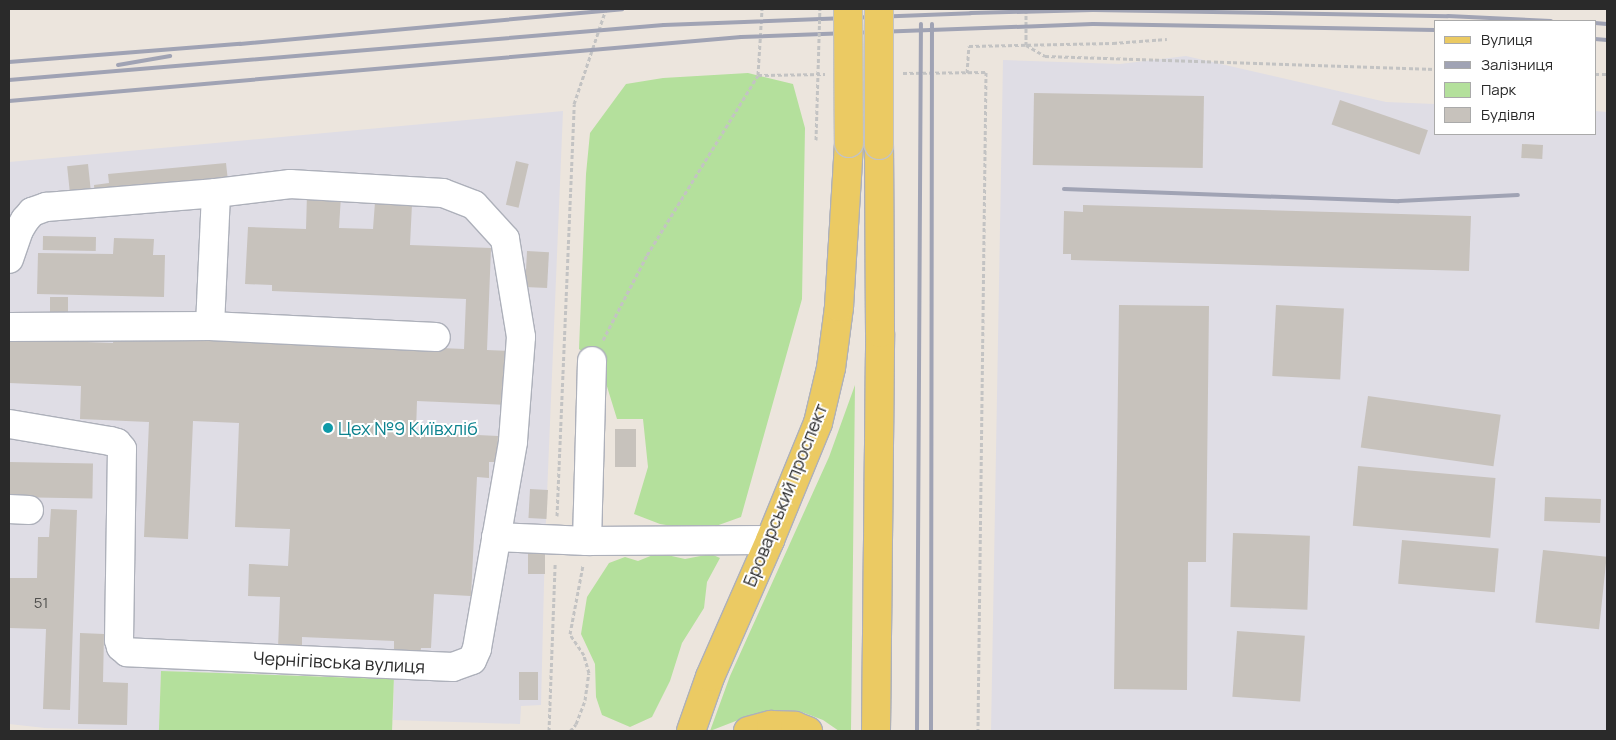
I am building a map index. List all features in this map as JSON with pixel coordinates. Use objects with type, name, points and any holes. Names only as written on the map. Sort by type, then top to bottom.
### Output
[{"type":"main road","name":"Броварський проспект","points":[[691,731],[710,677],[770,540],[818,423],[831,368],[839,307],[849,143],[848,9]]},
{"type":"main road","points":[[876,731],[880,333],[879,9]]},
{"type":"main road","points":[[748,731],[771,725],[795,726],[808,731]]},
{"type":"lane","points":[[9,259],[19,230],[25,220],[32,212],[46,206],[216,193],[290,184],[443,193],[474,205],[505,239],[521,337],[513,442],[496,537],[556,538],[587,541],[770,540]]},
{"type":"lane","points":[[210,326],[216,193]]},
{"type":"lane","points":[[9,327],[210,326],[436,337]]},
{"type":"lane","points":[[587,541],[592,361]]},
{"type":"lane","name":"Чернігівська вулиця","points":[[9,424],[110,441],[117,443],[122,449],[119,640],[121,647],[127,652],[462,666],[472,660],[477,650],[496,537]]},
{"type":"path","points":[[550,731],[574,104],[606,9]]},
{"type":"path","points":[[592,361],[647,256],[758,75],[762,9]]},
{"type":"path","points":[[816,140],[820,9]]},
{"type":"path","points":[[1026,9],[1026,45]]},
{"type":"path","points":[[967,73],[969,46],[1113,43],[1167,39]]},
{"type":"path","points":[[1026,45],[1045,56],[1434,69]]},
{"type":"path","points":[[897,74],[986,72],[978,731]]},
{"type":"path","points":[[758,75],[828,74]]},
{"type":"path","points":[[570,731],[576,724],[585,700],[589,673],[584,655],[570,634],[587,541]]},
{"type":"shaded area","points":[[1186,56],[1386,102],[1434,104],[1434,135],[1596,135],[1596,111],[1607,112],[1607,731],[991,731],[1003,60],[1120,64]]},
{"type":"shaded area","points":[[563,111],[545,543],[541,705],[521,706],[520,724],[393,720],[394,679],[161,671],[159,731],[45,728],[9,724],[9,162]]},
{"type":"green space","points":[[748,73],[793,84],[805,128],[802,299],[741,517],[702,531],[660,524],[634,514],[648,467],[643,419],[617,419],[601,367],[579,349],[586,174],[590,133],[626,84],[663,78]]},
{"type":"green space","points":[[855,385],[851,731],[839,731],[823,720],[799,711],[774,710],[746,717],[710,731],[730,676],[829,457]]},
{"type":"green space","points":[[658,553],[685,559],[711,554],[720,558],[707,582],[704,608],[682,643],[670,681],[652,717],[630,727],[602,715],[596,697],[595,664],[581,634],[587,597],[609,563],[625,557],[638,561]]},
{"type":"green space","points":[[161,671],[394,679],[392,731],[159,731]]},
{"type":"building","points":[[1034,93],[1204,96],[1203,168],[1033,165]]},
{"type":"building","points":[[1340,100],[1428,130],[1419,155],[1332,125]]},
{"type":"building","points":[[1522,144],[1543,145],[1542,159],[1521,158]]},
{"type":"building","points":[[516,161],[529,164],[519,208],[506,205]]},
{"type":"building","points":[[226,163],[228,181],[95,198],[94,185],[109,183],[108,174]]},
{"type":"building","points":[[88,164],[91,192],[70,194],[67,166]]},
{"type":"building","name":"Цех №9 Київхліб","points":[[307,194],[341,196],[339,228],[373,229],[375,202],[412,204],[410,245],[491,248],[487,350],[512,351],[509,405],[417,401],[416,432],[498,436],[497,462],[489,462],[489,478],[477,477],[471,596],[434,594],[431,648],[421,648],[420,656],[394,655],[394,641],[302,637],[302,649],[278,648],[280,597],[248,596],[249,564],[288,566],[290,529],[235,527],[239,423],[193,421],[188,539],[144,537],[149,422],[80,419],[81,386],[9,383],[9,339],[113,343],[114,334],[464,349],[466,299],[272,291],[272,285],[245,284],[248,227],[306,229]]},
{"type":"building","points":[[1083,205],[1471,216],[1469,271],[1071,260],[1071,254],[1063,254],[1064,211],[1083,212]]},
{"type":"building","points":[[43,236],[96,237],[96,251],[43,250]]},
{"type":"building","points":[[114,238],[154,239],[153,255],[165,255],[164,297],[37,294],[38,253],[113,254]]},
{"type":"building","points":[[527,251],[549,252],[547,288],[525,287]]},
{"type":"building","points":[[50,297],[68,297],[68,318],[50,318]]},
{"type":"building","points":[[1119,305],[1209,306],[1206,562],[1188,562],[1187,690],[1114,689]]},
{"type":"building","points":[[1276,305],[1344,309],[1340,379],[1272,376]]},
{"type":"building","points":[[1368,396],[1501,415],[1493,466],[1361,447]]},
{"type":"building","points":[[615,429],[636,429],[636,467],[615,467]]},
{"type":"building","points":[[9,462],[93,463],[92,498],[9,497]]},
{"type":"building","points":[[1358,466],[1495,478],[1490,538],[1353,526]]},
{"type":"building","points":[[530,489],[548,490],[546,519],[528,518]]},
{"type":"building","points":[[1545,497],[1601,499],[1600,523],[1544,521]]},
{"type":"building","points":[[51,509],[77,510],[70,710],[43,709],[46,629],[9,628],[9,578],[37,578],[38,537],[49,537]]},
{"type":"building","points":[[1233,533],[1310,536],[1307,610],[1230,607]]},
{"type":"building","points":[[1402,540],[1499,548],[1495,592],[1398,584]]},
{"type":"building","points":[[528,543],[545,543],[545,574],[528,574]]},
{"type":"building","points":[[1543,550],[1607,557],[1599,629],[1535,623]]},
{"type":"building","points":[[1237,631],[1305,636],[1300,702],[1232,697]]},
{"type":"building","points":[[80,633],[104,634],[103,682],[128,683],[127,725],[78,724]]},
{"type":"building","points":[[519,672],[538,672],[538,700],[519,700]]},
{"type":"railway","points":[[9,62],[240,44],[622,9]]},
{"type":"railway","points":[[9,80],[664,25],[1093,10],[1448,16],[1530,20]]},
{"type":"railway","points":[[1596,23],[1607,24]]},
{"type":"railway","points":[[917,731],[921,24]]},
{"type":"railway","points":[[931,731],[932,24]]},
{"type":"railway","points":[[9,101],[741,37],[1093,24],[1434,30]]},
{"type":"railway","points":[[1596,39],[1607,40]]},
{"type":"railway","points":[[118,65],[170,56]]},
{"type":"railway","points":[[1064,189],[1399,201],[1518,195]]},
{"type":"place","name":"Цех №9 Київхліб","points":[[328,428]]}]
